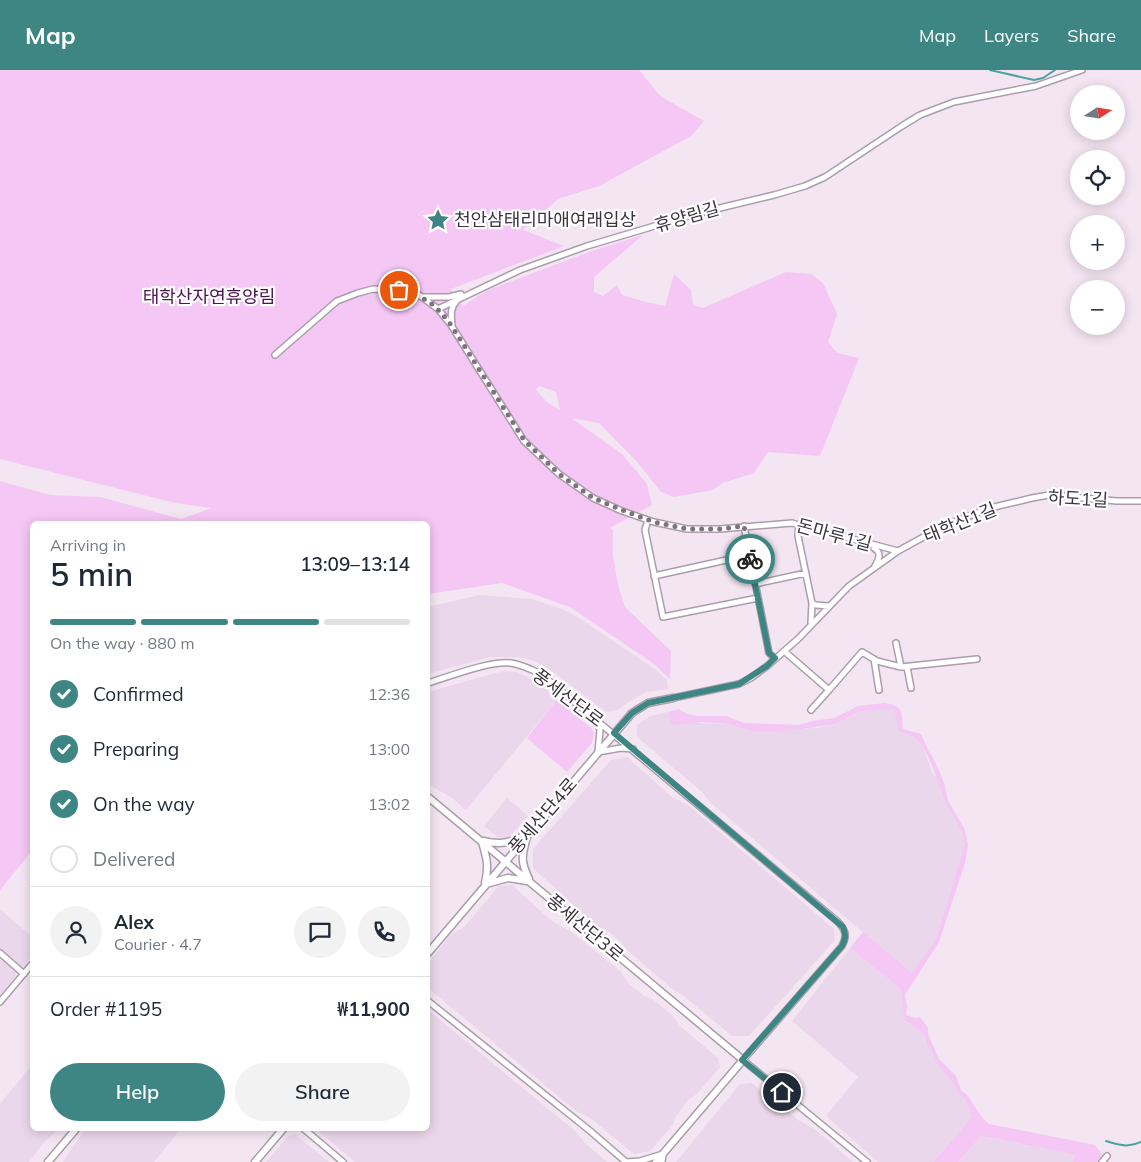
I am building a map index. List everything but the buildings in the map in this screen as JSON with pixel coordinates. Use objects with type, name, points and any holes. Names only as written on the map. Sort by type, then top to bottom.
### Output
[{"type":"street","name":"휴양림길","points":[[438,309],[461,296],[520,270],[587,246],[695,214],[805,186],[825,177],[881,138],[920,115],[954,102],[1036,86],[1082,70]]},
{"type":"street","points":[[275,354],[337,301],[372,289],[399,290],[421,297],[438,309]]},
{"type":"street","points":[[421,297],[449,297],[471,292]]},
{"type":"street","points":[[452,328],[450,315],[453,305],[461,296]]},
{"type":"street","name":"돈마루1길","points":[[438,309],[524,440],[559,474],[593,498],[648,520],[687,529],[720,529],[792,523],[898,551]]},
{"type":"street","name":"하도1길","points":[[1015,502],[1049,495],[1117,501],[1141,501]]},
{"type":"street","name":"태학산1길","points":[[898,551],[959,520],[990,508],[1015,502]]},
{"type":"street","points":[[648,520],[645,530],[663,617],[758,598]]},
{"type":"street","points":[[799,525],[798,536],[812,603],[811,624]]},
{"type":"street","points":[[744,526],[769,653],[775,658]]},
{"type":"street","points":[[870,544],[878,550],[879,555],[874,568]]},
{"type":"street","points":[[673,698],[739,684],[767,666],[798,639],[849,586],[898,551]]},
{"type":"street","points":[[654,576],[749,555]]},
{"type":"street","points":[[755,584],[806,573]]},
{"type":"street","points":[[812,603],[816,606],[829,606]]},
{"type":"street","points":[[896,644],[911,688]]},
{"type":"street","points":[[784,651],[829,690]]},
{"type":"street","points":[[810,710],[862,652],[874,659],[904,667],[977,658]]},
{"type":"street","points":[[874,659],[879,690]]},
{"type":"street","name":"풍세산단로","points":[[430,682],[493,664],[510,663],[524,666],[541,674],[614,733],[843,927],[846,940],[842,946],[656,1162]]},
{"type":"street","name":"풍세산단4로","points":[[430,952],[632,713],[648,703],[673,698]]},
{"type":"street","points":[[597,719],[600,730],[598,752],[622,748],[633,749]]},
{"type":"street","name":"풍세산단3로","points":[[430,799],[742,1060]]},
{"type":"street","points":[[481,841],[507,844],[527,835]]},
{"type":"street","points":[[527,835],[522,855],[522,865],[531,882]]},
{"type":"street","points":[[481,841],[488,859],[485,885],[508,878],[531,882]]},
{"type":"street","points":[[0,953],[24,974]]},
{"type":"street","points":[[0,1002],[30,966]]},
{"type":"street","points":[[430,1003],[626,1162],[640,1161],[663,1154],[662,1162]]},
{"type":"street","points":[[742,1060],[867,1162]]},
{"type":"street","points":[[48,1162],[74,1131]]},
{"type":"street","points":[[254,1162],[281,1131]]},
{"type":"street","points":[[306,1131],[343,1162]]},
{"type":"street","points":[[1102,1162],[1107,1156]]},
{"type":"shaded area","points":[[479,595],[532,599],[562,609],[579,618],[656,670],[667,680],[668,689],[646,692],[618,710],[606,712],[555,673],[532,660],[520,657],[489,657],[430,673],[430,607]]},
{"type":"shaded area","points":[[503,671],[516,672],[530,678],[557,700],[466,810],[452,798],[430,785],[430,691]]},
{"type":"shaded area","points":[[894,709],[900,731],[916,739],[923,747],[933,774],[939,781],[942,794],[963,832],[965,843],[936,939],[912,974],[711,803],[701,791],[637,737],[637,725],[650,716],[668,712],[670,722],[729,724],[755,732],[817,728],[836,724],[858,712]]},
{"type":"shaded area","points":[[627,757],[672,797],[688,805],[834,929],[835,940],[749,1036],[732,1036],[685,997],[671,988],[609,932],[595,925],[533,868],[533,849],[611,760]]},
{"type":"shaded area","points":[[507,798],[528,816],[509,837],[498,838],[484,826]]},
{"type":"shaded area","points":[[512,885],[553,922],[570,931],[621,972],[628,983],[644,996],[654,1000],[672,1015],[680,1026],[718,1058],[720,1067],[697,1094],[688,1100],[676,1116],[672,1126],[650,1151],[634,1154],[589,1117],[576,1111],[430,990],[430,961],[451,934],[463,928],[499,886]]},
{"type":"shaded area","points":[[0,909],[30,935],[30,958],[24,966],[20,966],[0,949]]},
{"type":"shaded area","points":[[850,948],[901,989],[904,1019],[923,1032],[932,1055],[965,1099],[972,1117],[933,1162],[878,1162],[826,1116],[858,1077],[792,1021]]},
{"type":"shaded area","points":[[0,959],[16,972],[16,976],[0,995]]},
{"type":"shaded area","points":[[430,1012],[575,1131],[585,1143],[607,1162],[355,1162],[318,1131],[430,1131]]},
{"type":"shaded area","points":[[30,1067],[30,1131],[57,1131],[44,1142],[29,1162],[0,1162],[0,1104]]},
{"type":"shaded area","points":[[752,1083],[798,1120],[816,1130],[853,1162],[676,1162],[740,1084]]},
{"type":"shaded area","points":[[84,1131],[179,1131],[154,1162],[63,1162]]},
{"type":"shaded area","points":[[296,1135],[329,1162],[266,1162],[288,1136]]},
{"type":"shaded area","points":[[981,1136],[1078,1155],[1072,1162],[958,1162]]},
{"type":"green space","name":"태학산자연휴양림","points":[[0,70],[639,70],[660,96],[704,121],[691,136],[599,186],[558,199],[523,230],[564,246],[451,289],[463,306],[488,290],[592,251],[643,235],[594,277],[594,292],[603,296],[617,285],[622,295],[665,306],[674,274],[691,290],[693,305],[703,308],[786,272],[811,274],[823,283],[837,314],[828,342],[837,353],[859,358],[820,456],[768,452],[754,473],[723,483],[713,490],[674,497],[661,492],[638,463],[599,423],[571,418],[622,454],[647,484],[652,505],[610,528],[613,530],[613,556],[618,585],[625,607],[671,651],[670,679],[654,664],[570,607],[502,583],[430,594],[430,521],[30,521],[30,853],[0,890],[0,481],[50,495],[100,497],[181,519],[212,508],[175,503],[0,459]],"holes":[[[540,386],[556,392],[560,410],[547,402],[535,389]]]},
{"type":"green space","points":[[557,700],[591,728],[594,733],[592,743],[567,772],[527,738]]},
{"type":"green space","points":[[885,703],[896,706],[901,711],[903,729],[921,734],[944,783],[948,801],[965,830],[968,845],[965,863],[939,942],[905,995],[906,1015],[915,1018],[920,1017],[928,1028],[928,1034],[939,1059],[956,1076],[961,1090],[968,1096],[980,1115],[989,1124],[1095,1145],[1102,1155],[1097,1162],[1072,1162],[1077,1155],[981,1136],[958,1162],[933,1162],[972,1117],[965,1099],[959,1094],[931,1052],[923,1032],[904,1020],[901,989],[850,948],[863,932],[912,973],[936,939],[965,843],[961,830],[945,800],[925,751],[915,739],[899,731],[894,709],[858,712],[836,724],[795,730],[755,732],[729,724],[703,722],[674,725],[670,722],[668,712],[679,709],[687,714],[696,716],[726,716],[744,723],[799,725],[834,718],[858,706]]},
{"type":"waterway","points":[[990,70],[1034,80],[1043,78],[1055,70]]},
{"type":"waterway","points":[[1106,1141],[1120,1145],[1141,1142]]},
{"type":"way so far","points":[[399,290],[419,295],[438,309],[451,325],[524,440],[559,474],[593,498],[654,522],[687,529],[720,529],[744,526],[750,559]]},
{"type":"place","name":"천안삼태리마애여래입상","points":[[438,220]]},
{"type":"route","points":[[750,559],[769,653],[775,658],[751,678],[739,684],[648,703],[632,713],[614,733],[843,927],[846,940],[842,946],[742,1060],[782,1092]]}]
